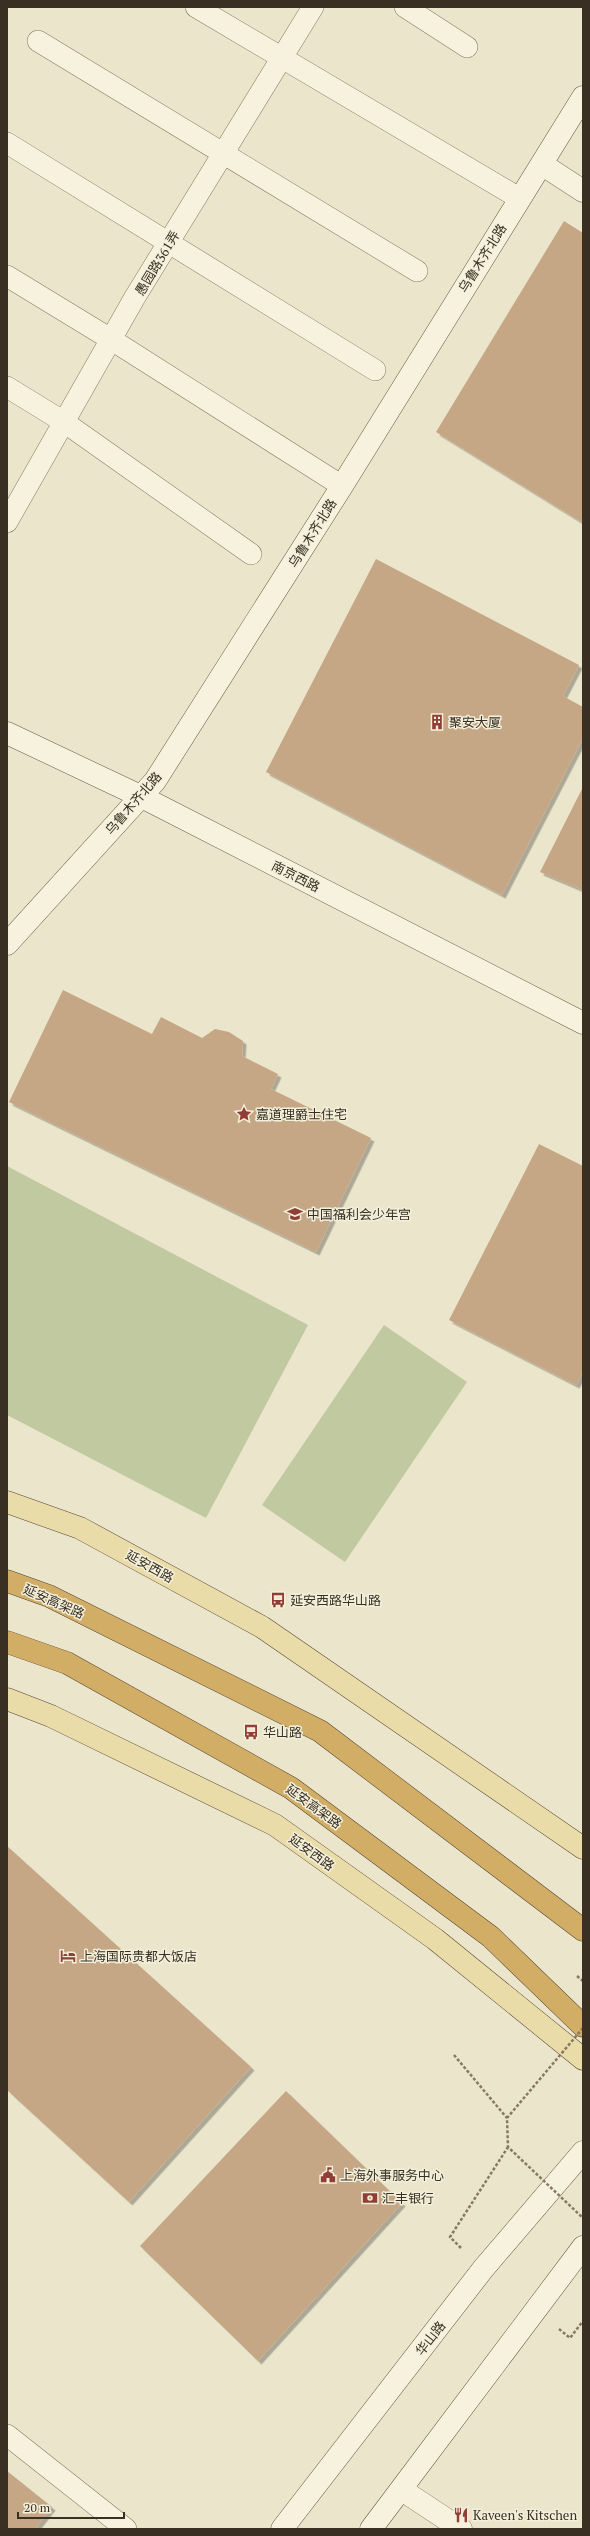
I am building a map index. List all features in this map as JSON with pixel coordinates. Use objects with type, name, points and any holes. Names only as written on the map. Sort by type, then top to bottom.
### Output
[{"type":"highway","name":"延安高架路","points":[[7,1581],[49,1596],[320,1731],[583,1930]]},
{"type":"highway","name":"延安高架路","points":[[7,1642],[67,1663],[291,1788],[491,1937],[583,2027]]},
{"type":"main road","name":"乌鲁木齐北路","points":[[7,944],[155,781],[342,486],[519,198],[543,165],[583,97]]},
{"type":"main road","points":[[543,165],[583,191]]},
{"type":"main road","name":"南京西路","points":[[7,733],[140,796],[583,1023]]},
{"type":"main road","name":"延安西路","points":[[7,1502],[80,1528],[262,1627],[583,1848]]},
{"type":"main road","name":"延安西路","points":[[7,1699],[51,1716],[275,1825],[435,1940],[583,2059]]},
{"type":"main road","name":"华山路","points":[[282,2529],[483,2269],[583,2152]]},
{"type":"main road","points":[[371,2529],[402,2490],[583,2247]]},
{"type":"main road","points":[[402,2490],[461,2529]]},
{"type":"lane","points":[[196,7],[281,59],[519,198]]},
{"type":"lane","name":"愚园路361弄","points":[[7,522],[168,243],[313,7]]},
{"type":"lane","points":[[406,7],[467,46]]},
{"type":"lane","points":[[38,41],[417,270]]},
{"type":"lane","points":[[7,142],[375,370]]},
{"type":"lane","points":[[7,276],[112,340],[342,486]]},
{"type":"lane","points":[[7,387],[64,422],[251,554]]},
{"type":"lane","points":[[7,2435],[126,2529]]},
{"type":"path","points":[[507,2118],[583,2027]]},
{"type":"path","points":[[450,2237],[508,2146],[507,2118],[454,2055]]},
{"type":"path","points":[[508,2146],[583,2218]]},
{"type":"path","points":[[570,2338],[583,2321]]},
{"type":"green space","points":[[7,1166],[308,1325],[206,1518],[7,1415]]},
{"type":"green space","points":[[384,1325],[467,1382],[345,1562],[262,1505]]},
{"type":"building","points":[[564,221],[583,233],[583,523],[436,432]]},
{"type":"building","name":"聚安大厦","points":[[376,559],[579,665],[563,696],[583,707],[583,738],[502,895],[266,772]]},
{"type":"building","points":[[583,787],[583,890],[540,872]]},
{"type":"building","name":"中国福利会少年宫","points":[[63,990],[152,1034],[161,1017],[202,1038],[215,1029],[229,1032],[243,1041],[242,1056],[278,1074],[271,1089],[371,1138],[316,1252],[9,1102]]},
{"type":"building","points":[[539,1144],[583,1166],[583,1372],[576,1385],[449,1320]]},
{"type":"building","name":"上海国际贵都大饭店","points":[[7,1846],[251,2067],[129,2202],[7,2090]]},
{"type":"building","points":[[286,2091],[402,2203],[258,2361],[140,2246]]},
{"type":"building","points":[[7,2471],[52,2507],[35,2529],[7,2529]]},
{"type":"place","name":"聚安大厦","points":[[437,722]]},
{"type":"place","name":"嘉道理爵士住宅","points":[[244,1114]]},
{"type":"place","name":"中国福利会少年宫","points":[[295,1214]]},
{"type":"place","name":"延安西路华山路","points":[[278,1600]]},
{"type":"place","name":"华山路","points":[[251,1732]]},
{"type":"place","name":"上海国际贵都大饭店","points":[[68,1956]]},
{"type":"place","name":"上海外事服务中心","points":[[328,2175]]},
{"type":"place","name":"汇丰银行","points":[[370,2198]]},
{"type":"place","name":"Kaveen's Kitschen","points":[[461,2515]]}]
